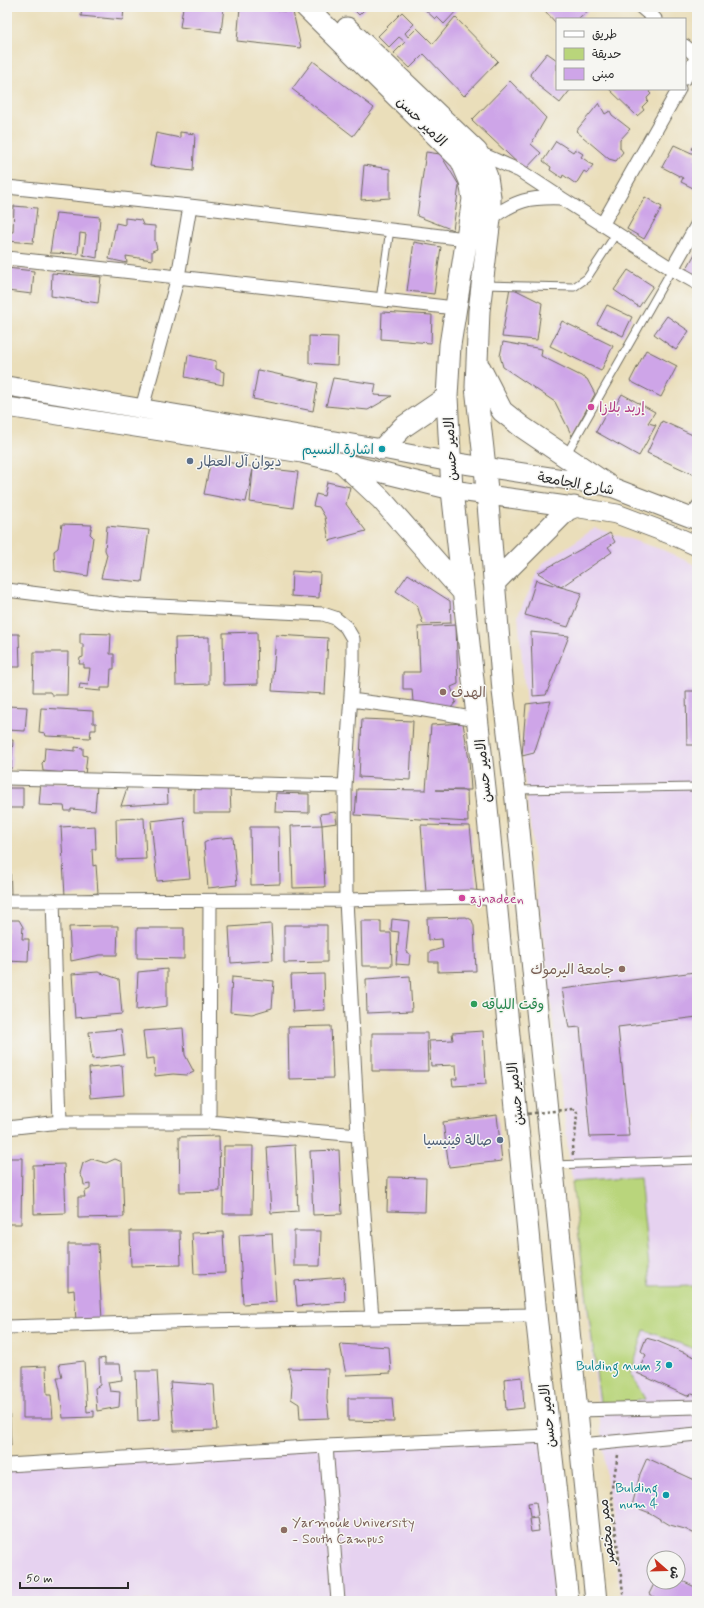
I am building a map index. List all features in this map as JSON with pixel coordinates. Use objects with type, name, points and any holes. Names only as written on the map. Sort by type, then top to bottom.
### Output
[{"type":"main road","name":"الامير حسن","points":[[306,7],[461,160],[470,181],[473,199],[450,345],[447,397],[452,490],[477,719],[536,1315],[568,1601]]},
{"type":"main road","name":"الامير حسن","points":[[326,7],[477,152],[489,186],[490,219],[479,311],[476,387],[485,468],[502,691],[515,790],[596,1601]]},
{"type":"main road","points":[[476,361],[502,411],[522,427],[609,486]]},
{"type":"main road","name":"شارع الجامعة","points":[[7,386],[382,449],[485,468],[609,486],[694,513]]},
{"type":"main road","points":[[382,449],[403,428],[447,397]]},
{"type":"main road","name":"شارع الجامعة","points":[[7,407],[302,453],[452,490],[617,514],[697,546]]},
{"type":"main road","points":[[344,464],[381,499],[462,592]]},
{"type":"main road","points":[[494,583],[567,510],[574,507]]},
{"type":"street","points":[[641,7],[653,18]]},
{"type":"street","points":[[686,47],[697,57],[686,76]]},
{"type":"street","points":[[602,225],[678,90]]},
{"type":"street","points":[[477,152],[520,171],[616,234],[697,284]]},
{"type":"street","points":[[7,187],[190,206],[466,239]]},
{"type":"street","points":[[490,219],[506,208],[526,200],[537,197],[561,198]]},
{"type":"street","points":[[142,408],[178,277],[190,206]]},
{"type":"street","points":[[672,269],[697,225]]},
{"type":"street","points":[[7,258],[455,308]]},
{"type":"street","points":[[7,590],[118,604],[323,614],[335,618],[346,627],[353,639],[353,664],[345,786],[346,900],[358,1135],[372,1318]]},
{"type":"street","points":[[351,700],[419,709],[477,719]]},
{"type":"street","points":[[7,778],[345,786]]},
{"type":"street","points":[[7,900],[210,901],[471,897],[495,898]]},
{"type":"street","points":[[53,900],[60,1122]]},
{"type":"street","points":[[209,1122],[210,901]]},
{"type":"street","points":[[7,1128],[60,1122],[209,1122],[358,1135]]},
{"type":"street","points":[[7,1327],[536,1315]]},
{"type":"street","points":[[578,1410],[697,1407]]},
{"type":"street","points":[[581,1445],[697,1434]]},
{"type":"street","points":[[7,1465],[326,1446],[549,1436]]},
{"type":"street","points":[[326,1446],[338,1601]]},
{"type":"lane","points":[[380,300],[390,230]]},
{"type":"lane","points":[[482,285],[574,287],[587,278],[616,234]]},
{"type":"lane","points":[[565,457],[672,269]]},
{"type":"lane","points":[[515,790],[697,787]]},
{"type":"lane","points":[[552,1165],[697,1160]]},
{"type":"path","points":[[516,1115],[573,1109],[576,1110],[575,1138],[572,1146],[573,1164]]},
{"type":"path","name":"ممر مختصر","points":[[620,1451],[611,1493],[624,1601]]},
{"type":"shaded area","name":"جامعة اليرموك","points":[[595,528],[663,550],[697,566],[697,1601],[621,1601],[522,756],[526,704],[518,615],[542,564]]},
{"type":"shaded area","name":"Yarmouk University - South Campus","points":[[549,1436],[569,1601],[7,1601],[7,1459]]},
{"type":"green space","points":[[640,1177],[651,1287],[697,1286],[697,1350],[644,1330],[631,1374],[645,1399],[601,1410],[572,1182]]},
{"type":"building","points":[[82,7],[124,7],[123,20],[81,16]]},
{"type":"building","points":[[183,7],[224,7],[221,32],[180,27]]},
{"type":"building","points":[[240,7],[293,12],[301,48],[237,41]]},
{"type":"building","points":[[351,7],[367,7],[359,15]]},
{"type":"building","points":[[422,7],[460,7],[444,24],[437,17],[435,19]]},
{"type":"building","points":[[549,7],[592,7],[580,18],[556,18],[556,23],[545,11]]},
{"type":"building","points":[[402,12],[414,24],[405,33],[408,37],[417,28],[433,44],[455,17],[498,61],[464,96],[424,54],[410,68],[394,53],[405,42],[399,37],[389,47],[378,36]]},
{"type":"building","points":[[547,53],[556,59],[556,90],[570,90],[560,103],[540,87],[530,74]]},
{"type":"building","points":[[313,61],[374,108],[353,136],[292,89]]},
{"type":"building","points":[[510,81],[546,118],[531,144],[541,153],[525,170],[472,120]]},
{"type":"building","points":[[610,90],[650,90],[649,92],[651,94],[647,98],[648,101],[642,107],[644,110],[637,116]]},
{"type":"building","points":[[599,103],[605,114],[610,111],[612,115],[630,129],[620,140],[620,148],[623,152],[616,161],[609,159],[576,131]]},
{"type":"building","points":[[180,132],[195,134],[193,171],[150,166],[156,133],[180,138]]},
{"type":"building","points":[[697,140],[697,151],[692,149]]},
{"type":"building","points":[[556,141],[573,152],[575,149],[583,154],[581,157],[593,165],[587,173],[584,171],[576,184],[563,175],[562,178],[550,170],[551,167],[543,161]]},
{"type":"building","points":[[674,145],[696,155],[694,158],[697,159],[697,190],[681,182],[683,178],[662,167]]},
{"type":"building","points":[[426,152],[440,154],[459,185],[453,230],[417,216]]},
{"type":"building","points":[[364,165],[390,169],[390,198],[361,200]]},
{"type":"building","points":[[645,197],[662,207],[644,239],[627,229]]},
{"type":"building","points":[[14,206],[37,208],[33,243],[7,241],[7,232],[13,232]]},
{"type":"building","points":[[56,213],[100,217],[97,258],[83,255],[86,234],[80,233],[78,254],[50,253]]},
{"type":"building","points":[[125,218],[141,220],[143,225],[155,226],[155,241],[157,249],[152,251],[152,260],[126,256],[127,263],[109,259],[116,223],[125,225]]},
{"type":"building","points":[[414,242],[441,247],[434,294],[407,291]]},
{"type":"building","points":[[697,250],[697,276],[686,270]]},
{"type":"building","points":[[7,268],[34,271],[32,294],[7,291]]},
{"type":"building","points":[[628,270],[653,286],[639,307],[614,290]]},
{"type":"building","points":[[52,273],[101,277],[98,303],[51,296]]},
{"type":"building","points":[[510,287],[542,303],[537,340],[502,337]]},
{"type":"building","points":[[607,305],[632,317],[623,336],[597,324]]},
{"type":"building","points":[[382,312],[432,315],[431,343],[381,339]]},
{"type":"building","points":[[667,316],[689,331],[676,350],[654,334]]},
{"type":"building","points":[[562,321],[613,346],[601,371],[550,346]]},
{"type":"building","points":[[309,336],[338,337],[337,365],[309,363]]},
{"type":"building","points":[[503,342],[542,349],[541,356],[587,379],[595,394],[572,436],[555,402],[503,367],[500,356]]},
{"type":"building","points":[[646,350],[677,366],[661,397],[630,381]]},
{"type":"building","points":[[188,355],[216,361],[216,369],[224,372],[223,385],[185,377]]},
{"type":"building","points":[[258,370],[318,383],[313,411],[253,399]]},
{"type":"building","points":[[333,378],[376,384],[374,395],[392,396],[368,410],[326,406]]},
{"type":"building","points":[[622,394],[655,412],[648,423],[656,425],[639,456],[596,432],[610,406],[614,408]]},
{"type":"building","points":[[662,421],[697,437],[697,476],[647,453]]},
{"type":"building","points":[[211,459],[253,467],[298,472],[293,508],[250,502],[253,469],[246,502],[204,494]]},
{"type":"building","points":[[327,482],[350,487],[346,504],[366,531],[329,541],[325,517],[319,507],[313,506],[316,494],[324,496]]},
{"type":"building","points":[[62,524],[92,525],[90,534],[93,537],[88,576],[55,571],[54,551],[58,548]]},
{"type":"building","points":[[107,526],[149,530],[142,582],[101,578],[107,555],[105,550]]},
{"type":"building","points":[[610,533],[615,542],[608,547],[612,552],[561,587],[538,573]]},
{"type":"building","points":[[292,571],[320,573],[319,598],[291,596]]},
{"type":"building","points":[[408,574],[450,601],[451,623],[423,624],[417,605],[396,591]]},
{"type":"building","points":[[536,580],[582,593],[568,627],[525,615]]},
{"type":"building","points":[[456,625],[458,684],[451,687],[456,702],[450,709],[413,702],[412,689],[403,689],[403,672],[420,672],[418,627]]},
{"type":"building","points":[[257,632],[258,684],[224,685],[223,633]]},
{"type":"building","points":[[531,632],[569,636],[546,695],[533,696]]},
{"type":"building","points":[[80,633],[111,634],[110,654],[114,654],[114,669],[111,669],[110,688],[101,688],[101,691],[79,689],[80,684],[88,685],[90,668],[84,668],[84,664],[79,664],[80,658],[83,657],[83,644],[80,644]]},
{"type":"building","points":[[7,634],[19,634],[20,667],[7,667]]},
{"type":"building","points":[[276,635],[328,638],[325,694],[272,691]]},
{"type":"building","points":[[209,637],[209,684],[176,685],[175,638]]},
{"type":"building","points":[[34,652],[68,652],[67,695],[52,695],[50,692],[33,692]]},
{"type":"building","points":[[686,691],[697,691],[697,745],[687,745]]},
{"type":"building","points":[[551,701],[534,753],[522,756],[526,704]]},
{"type":"building","points":[[7,706],[27,707],[25,731],[7,730]]},
{"type":"building","points":[[41,708],[93,711],[93,723],[96,723],[96,730],[91,730],[90,738],[46,736],[45,733],[39,732]]},
{"type":"building","points":[[362,719],[413,721],[410,780],[359,777]]},
{"type":"building","points":[[463,723],[469,760],[471,790],[436,790],[467,791],[468,822],[355,815],[357,789],[426,790],[431,725]]},
{"type":"building","points":[[7,740],[13,740],[11,769],[9,770],[8,777]]},
{"type":"building","points":[[75,747],[83,748],[83,755],[87,756],[85,775],[43,771],[42,763],[44,761],[45,748],[75,751]]},
{"type":"building","points":[[41,781],[97,785],[95,811],[71,809],[71,811],[65,811],[64,806],[39,805]]},
{"type":"building","points":[[167,783],[168,803],[121,806],[128,785]]},
{"type":"building","points":[[7,788],[23,788],[23,808],[7,808]]},
{"type":"building","points":[[194,788],[230,788],[231,813],[194,813]]},
{"type":"building","points":[[276,793],[309,794],[309,813],[275,812]]},
{"type":"building","points":[[335,812],[337,823],[322,825],[320,814]]},
{"type":"building","points":[[184,817],[190,878],[157,881],[151,821]]},
{"type":"building","points":[[144,818],[146,859],[117,860],[116,819]]},
{"type":"building","points":[[7,824],[9,824],[11,895],[7,895]]},
{"type":"building","points":[[322,825],[325,887],[293,888],[291,826]]},
{"type":"building","points":[[421,825],[470,826],[477,892],[426,892]]},
{"type":"building","points":[[95,826],[96,849],[92,849],[93,866],[96,865],[98,893],[65,896],[61,827]]},
{"type":"building","points":[[250,827],[279,827],[280,884],[251,885]]},
{"type":"building","points":[[233,837],[237,885],[208,888],[204,843],[212,839]]},
{"type":"building","points":[[466,917],[472,920],[474,926],[476,971],[438,972],[438,962],[429,962],[429,952],[443,948],[442,939],[428,940],[427,918]]},
{"type":"building","points":[[392,919],[409,921],[406,952],[410,954],[409,965],[396,964],[399,932],[391,931]]},
{"type":"building","points":[[7,920],[19,920],[23,927],[22,939],[29,939],[28,962],[7,961]]},
{"type":"building","points":[[361,921],[381,921],[381,933],[391,933],[392,966],[362,966]]},
{"type":"building","points":[[271,924],[273,960],[231,963],[229,927]]},
{"type":"building","points":[[284,925],[327,925],[327,962],[284,963]]},
{"type":"building","points":[[118,926],[117,955],[100,955],[71,961],[69,927]]},
{"type":"building","points":[[137,928],[184,928],[184,959],[137,958]]},
{"type":"building","points":[[167,969],[167,1006],[136,1010],[138,972]]},
{"type":"building","points":[[98,972],[119,979],[122,1014],[75,1018],[72,974]]},
{"type":"building","points":[[695,972],[697,988],[697,1017],[618,1027],[629,1136],[590,1137],[580,1027],[569,1028],[562,989]]},
{"type":"building","points":[[324,974],[325,1010],[293,1012],[291,975]]},
{"type":"building","points":[[410,976],[412,1011],[367,1013],[366,979]]},
{"type":"building","points":[[232,977],[274,981],[272,1008],[252,1014],[230,1012]]},
{"type":"building","points":[[331,1026],[333,1078],[289,1079],[288,1027]]},
{"type":"building","points":[[183,1028],[185,1055],[194,1072],[187,1075],[173,1074],[155,1076],[154,1058],[146,1059],[143,1031]]},
{"type":"building","points":[[121,1029],[124,1055],[92,1059],[89,1032]]},
{"type":"building","points":[[483,1031],[486,1084],[453,1086],[452,1079],[457,1079],[456,1065],[431,1066],[429,1041],[453,1040],[452,1033]]},
{"type":"building","points":[[372,1033],[427,1033],[428,1071],[372,1071]]},
{"type":"building","points":[[122,1065],[124,1095],[91,1098],[89,1068]]},
{"type":"building","points":[[497,1115],[502,1161],[449,1167],[443,1122]]},
{"type":"building","points":[[219,1136],[220,1191],[180,1192],[179,1137]]},
{"type":"building","points":[[295,1145],[298,1211],[271,1213],[267,1147]]},
{"type":"building","points":[[224,1146],[253,1146],[252,1214],[223,1214]]},
{"type":"building","points":[[339,1150],[342,1214],[313,1215],[310,1151]]},
{"type":"building","points":[[7,1158],[22,1158],[21,1224],[7,1224]]},
{"type":"building","points":[[92,1159],[106,1163],[115,1159],[122,1162],[124,1217],[78,1218],[78,1197],[85,1197],[84,1192],[90,1189],[90,1184],[84,1185],[80,1174],[83,1163]]},
{"type":"building","points":[[64,1164],[66,1213],[34,1214],[33,1165]]},
{"type":"building","points":[[388,1177],[426,1178],[425,1212],[387,1211]]},
{"type":"building","points":[[130,1231],[180,1231],[181,1265],[131,1266]]},
{"type":"building","points":[[294,1231],[321,1231],[320,1266],[294,1266]]},
{"type":"building","points":[[223,1232],[225,1273],[194,1274],[192,1233]]},
{"type":"building","points":[[272,1233],[276,1302],[243,1304],[239,1235]]},
{"type":"building","points":[[68,1244],[98,1244],[102,1320],[76,1321],[74,1290],[68,1291]]},
{"type":"building","points":[[344,1277],[345,1302],[297,1306],[295,1281]]},
{"type":"building","name":"Bulding num 3","points":[[646,1338],[657,1341],[697,1358],[697,1396],[692,1394],[687,1396],[637,1373],[646,1355],[641,1351]]},
{"type":"building","points":[[340,1344],[389,1347],[391,1373],[346,1375]]},
{"type":"building","points":[[105,1358],[105,1364],[120,1364],[122,1380],[108,1382],[110,1391],[120,1392],[119,1407],[97,1411],[95,1388],[100,1385],[99,1359]]},
{"type":"building","points":[[84,1361],[87,1412],[94,1411],[94,1417],[63,1418],[57,1377],[62,1377],[59,1364]]},
{"type":"building","points":[[46,1366],[47,1395],[51,1395],[53,1418],[23,1418],[23,1367]]},
{"type":"building","points":[[288,1368],[328,1369],[327,1399],[329,1418],[300,1419],[299,1404],[291,1399],[292,1386]]},
{"type":"building","points":[[136,1371],[157,1371],[160,1419],[138,1421]]},
{"type":"building","points":[[8,1374],[11,1446],[7,1446]]},
{"type":"building","points":[[522,1377],[524,1408],[506,1410],[504,1379]]},
{"type":"building","points":[[170,1382],[214,1385],[217,1430],[174,1431]]},
{"type":"building","points":[[348,1398],[392,1398],[394,1422],[348,1421]]},
{"type":"building","name":"Bulding num 4","points":[[647,1458],[697,1481],[697,1535],[685,1529],[670,1525],[650,1513],[632,1506],[640,1474]]},
{"type":"building","points":[[536,1502],[538,1516],[530,1517],[528,1503]]},
{"type":"building","points":[[537,1518],[539,1531],[531,1532],[529,1519]]},
{"type":"building","points":[[686,1583],[697,1588],[697,1601],[654,1601],[656,1598],[649,1594],[651,1590],[686,1590]]},
{"type":"place","name":"إربد بلازا","points":[[591,407]]},
{"type":"place","name":"اشارة النسيم","points":[[382,449]]},
{"type":"place","name":"ديوان آل العطار","points":[[190,461]]},
{"type":"place","name":"الهدف","points":[[443,692]]},
{"type":"place","name":"ajnadeen","points":[[462,898]]},
{"type":"place","name":"جامعة اليرموك","points":[[622,969]]},
{"type":"place","name":"وقت اللياقه","points":[[474,1004]]},
{"type":"place","name":"صالة فينيسيا","points":[[500,1140]]},
{"type":"place","name":"Bulding num 3","points":[[669,1365]]},
{"type":"place","name":"Bulding num 4","points":[[666,1495]]},
{"type":"place","name":"Yarmouk University - South Campus","points":[[284,1530]]}]
